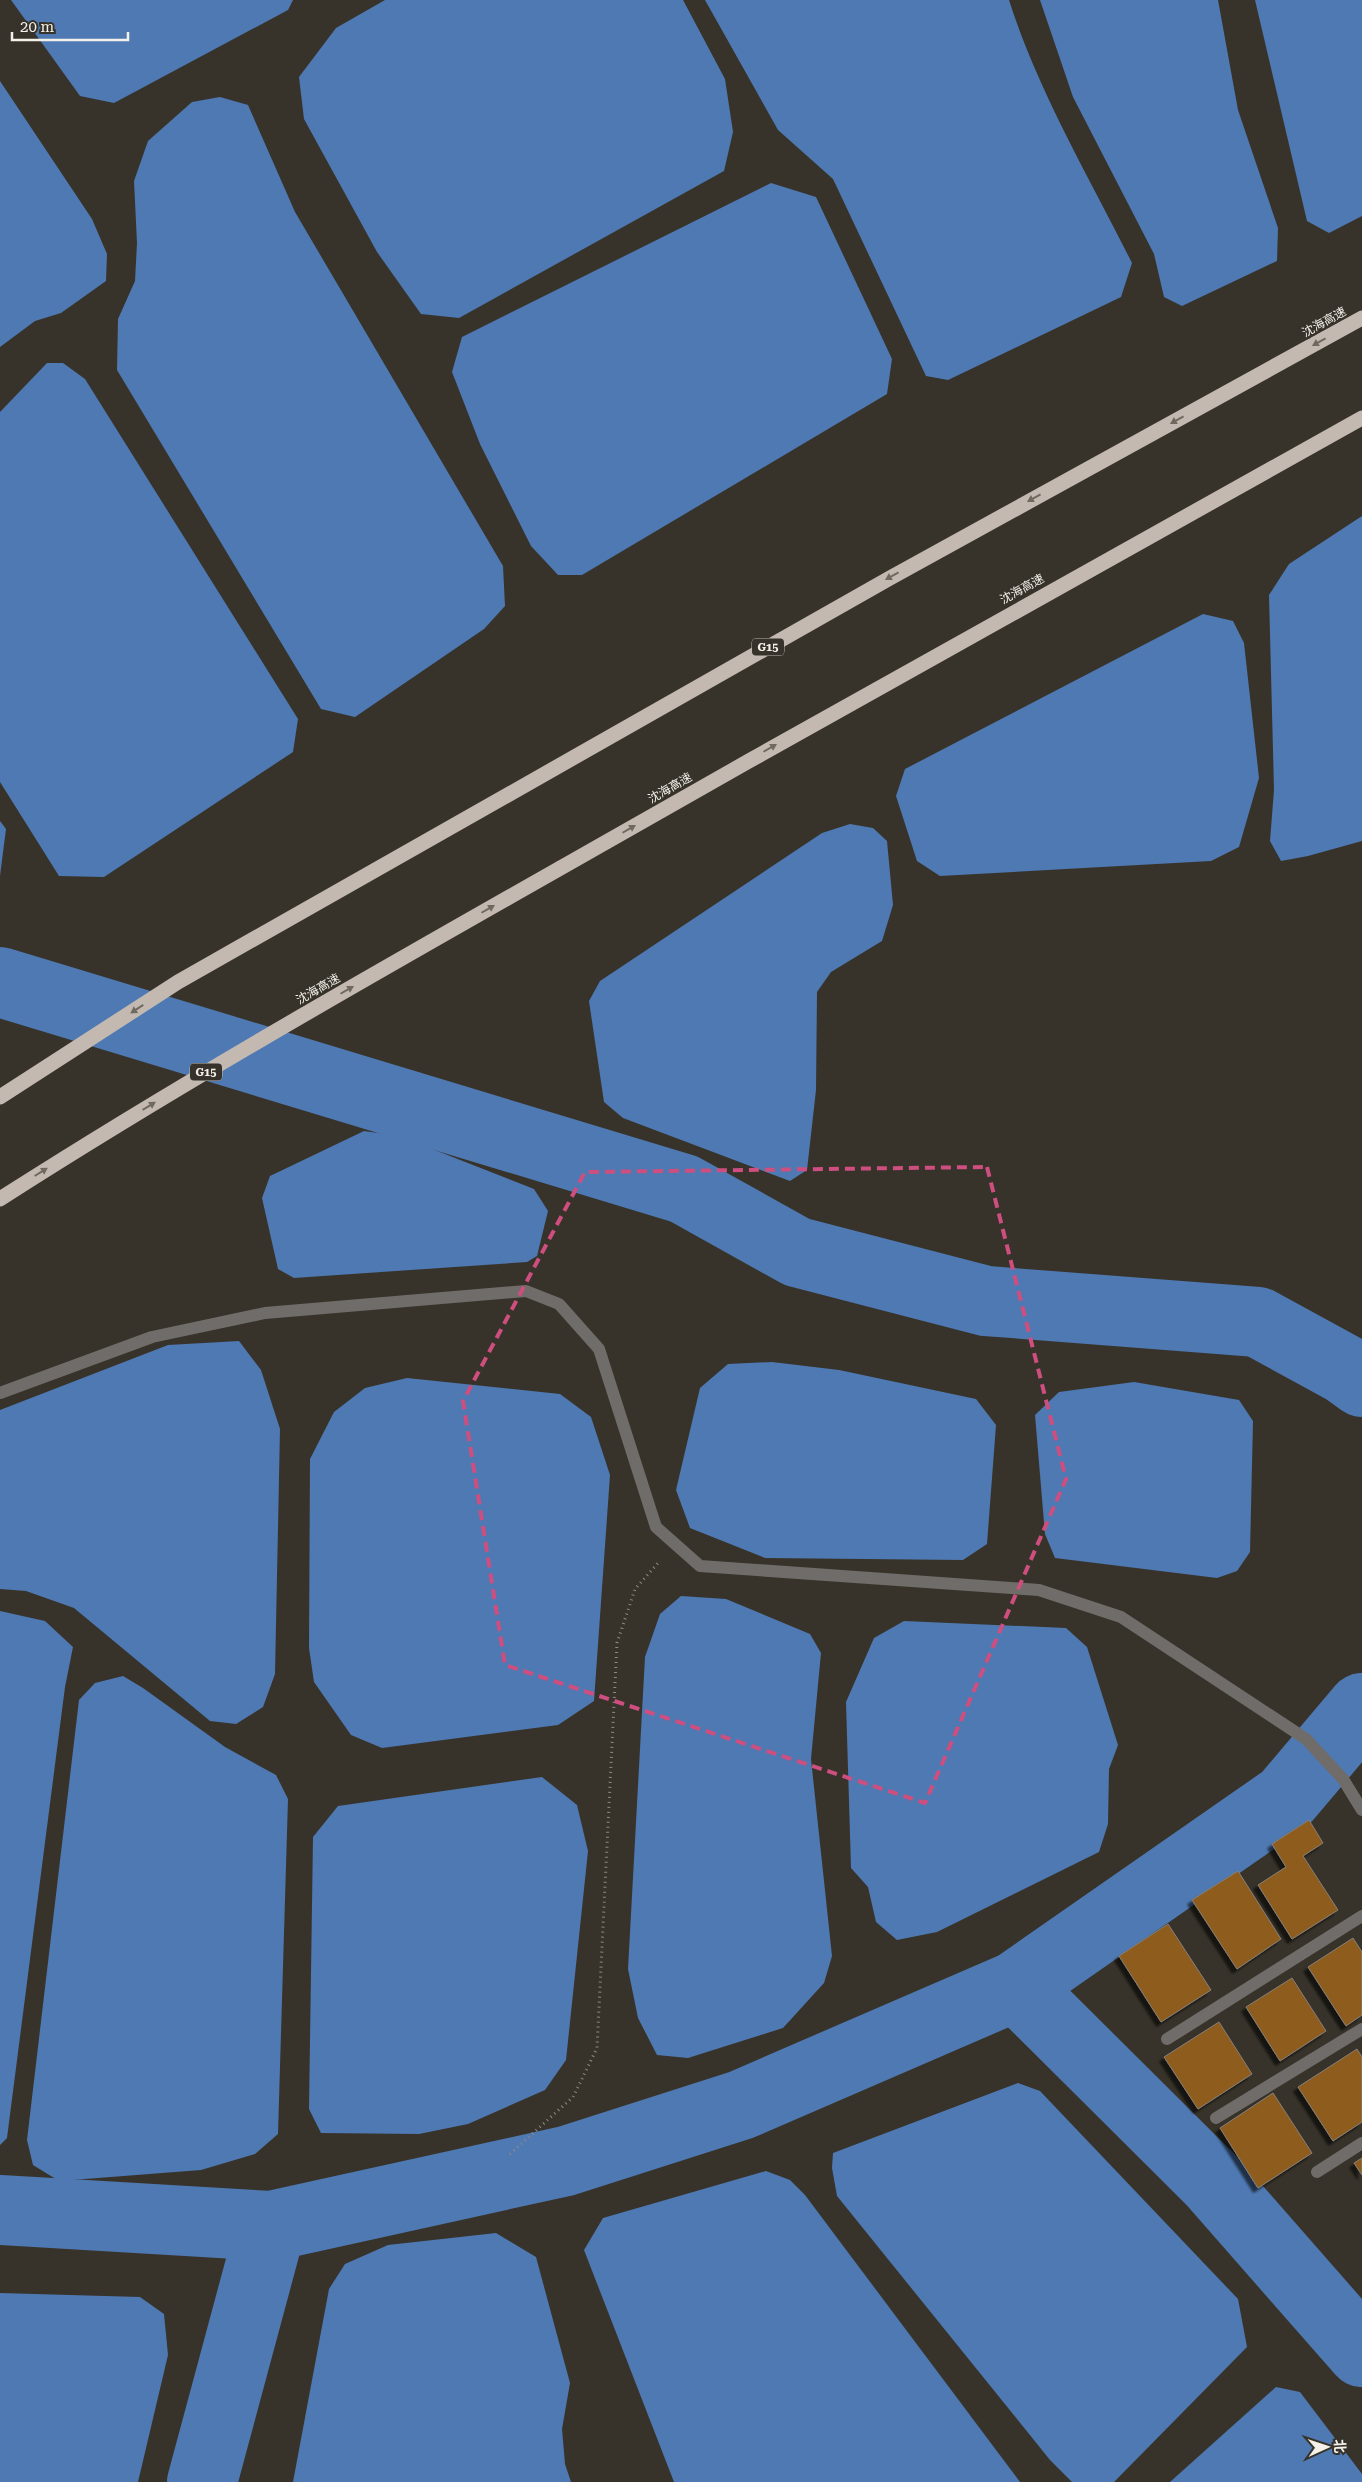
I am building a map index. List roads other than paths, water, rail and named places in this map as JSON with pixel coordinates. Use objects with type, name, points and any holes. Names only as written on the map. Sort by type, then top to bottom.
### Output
[{"type":"highway","name":"沈海高速","points":[[1,1096],[178,982],[881,583],[1362,318]]},
{"type":"highway","name":"沈海高速","points":[[0,1198],[107,1131],[304,1014],[933,656],[1362,418]]},
{"type":"street","points":[[0,1393],[152,1337],[265,1313],[526,1292],[559,1304],[599,1348],[656,1526],[700,1566],[1039,1590],[1121,1618],[1306,1739],[1343,1779],[1362,1810]]},
{"type":"street","points":[[1167,2039],[1362,1916]]},
{"type":"street","points":[[1216,2118],[1362,2029]]},
{"type":"street","points":[[1317,2172],[1362,2143]]},
{"type":"water","points":[[11,0],[293,0],[288,10],[114,103],[80,96]]},
{"type":"water","points":[[385,0],[683,0],[725,79],[733,132],[724,171],[459,318],[421,314],[377,252],[304,119],[299,77],[336,28]]},
{"type":"water","points":[[705,0],[1009,0],[1049,101],[1132,263],[1121,297],[948,380],[926,376],[833,179],[778,130]]},
{"type":"water","points":[[1040,0],[1218,0],[1238,110],[1278,228],[1277,261],[1182,306],[1164,297],[1154,254],[1073,97]]},
{"type":"water","points":[[1255,0],[1362,0],[1362,216],[1329,233],[1307,221]]},
{"type":"water","points":[[0,81],[92,219],[107,254],[106,281],[61,313],[35,321],[0,347]]},
{"type":"water","points":[[220,97],[248,105],[295,212],[503,566],[505,606],[484,629],[355,717],[321,709],[117,370],[118,319],[135,281],[137,243],[134,181],[148,141],[192,102]]},
{"type":"water","points":[[771,183],[816,197],[892,359],[887,394],[582,575],[558,575],[531,546],[480,444],[452,372],[462,337]]},
{"type":"water","points":[[47,363],[63,363],[85,379],[298,719],[293,752],[104,877],[59,876],[0,782],[0,412]]},
{"type":"water","points":[[1362,516],[1362,841],[1308,856],[1281,861],[1270,841],[1274,790],[1269,595],[1289,564]]},
{"type":"water","points":[[1203,614],[1233,621],[1244,643],[1259,778],[1239,847],[1211,861],[940,876],[917,861],[896,796],[905,769]]},
{"type":"water","points":[[0,821],[6,829],[0,876]]},
{"type":"water","points":[[850,824],[873,828],[887,841],[893,905],[882,941],[831,972],[817,992],[816,1090],[807,1170],[790,1181],[623,1118],[604,1102],[589,1001],[600,981],[822,833]]},
{"type":"water","points":[[364,1131],[399,1136],[534,1189],[548,1211],[537,1256],[527,1262],[294,1278],[278,1269],[262,1198],[270,1176]]},
{"type":"water","points":[[239,1341],[261,1370],[280,1429],[275,1674],[263,1707],[236,1724],[210,1721],[74,1608],[26,1591],[0,1589],[0,1410],[168,1345]]},
{"type":"water","points":[[772,1362],[839,1370],[976,1399],[996,1425],[987,1544],[963,1560],[765,1558],[690,1528],[676,1490],[700,1388],[728,1364]]},
{"type":"water","points":[[407,1378],[560,1394],[591,1417],[610,1475],[594,1701],[558,1725],[382,1748],[351,1735],[314,1682],[309,1648],[310,1459],[334,1412],[365,1388]]},
{"type":"water","points":[[1134,1382],[1239,1400],[1253,1421],[1250,1552],[1237,1571],[1217,1578],[1055,1558],[1045,1534],[1035,1415],[1059,1392]]},
{"type":"water","points":[[681,1596],[726,1599],[810,1634],[821,1653],[811,1759],[832,1956],[824,1983],[783,2028],[688,2058],[657,2055],[638,2018],[628,1969],[645,1657],[660,1614]]},
{"type":"water","points":[[0,1611],[45,1621],[73,1647],[65,1687],[7,2138],[0,2145]]},
{"type":"water","points":[[904,1621],[1066,1628],[1087,1647],[1118,1745],[1109,1769],[1108,1824],[1099,1852],[937,1932],[897,1940],[876,1922],[868,1887],[851,1868],[846,1702],[874,1638]]},
{"type":"water","points":[[123,1676],[143,1688],[225,1747],[276,1775],[288,1799],[278,2134],[255,2154],[201,2170],[59,2181],[33,2165],[27,2140],[79,1700],[95,1683]]},
{"type":"water","points":[[542,1777],[577,1805],[588,1851],[566,2060],[545,2090],[468,2124],[419,2134],[321,2133],[309,2109],[313,1837],[338,1806]]},
{"type":"water","points":[[1018,2083],[1040,2091],[1238,2299],[1247,2347],[1114,2482],[1072,2482],[1050,2460],[837,2196],[832,2168],[833,2153]]},
{"type":"water","points":[[766,2171],[790,2180],[805,2195],[1020,2482],[674,2482],[584,2250],[603,2218]]},
{"type":"water","points":[[496,2233],[536,2257],[570,2383],[562,2429],[565,2464],[571,2482],[293,2482],[329,2289],[345,2264],[388,2245]]},
{"type":"water","points":[[0,2293],[140,2297],[164,2314],[168,2355],[138,2482],[0,2482]]},
{"type":"water","points":[[1276,2387],[1300,2392],[1362,2474],[1362,2482],[1170,2482]]},
{"type":"waterway","points":[[0,982],[684,1189],[797,1252],[986,1301],[1258,1322],[1344,1369],[1362,1382]]},
{"type":"waterway","points":[[0,2210],[271,2226],[566,2161],[741,2105],[1016,1986],[1286,1798],[1362,1708]]},
{"type":"waterway","points":[[1016,1986],[1212,2181],[1362,2352]]},
{"type":"waterway","points":[[202,2482],[271,2226]]}]
